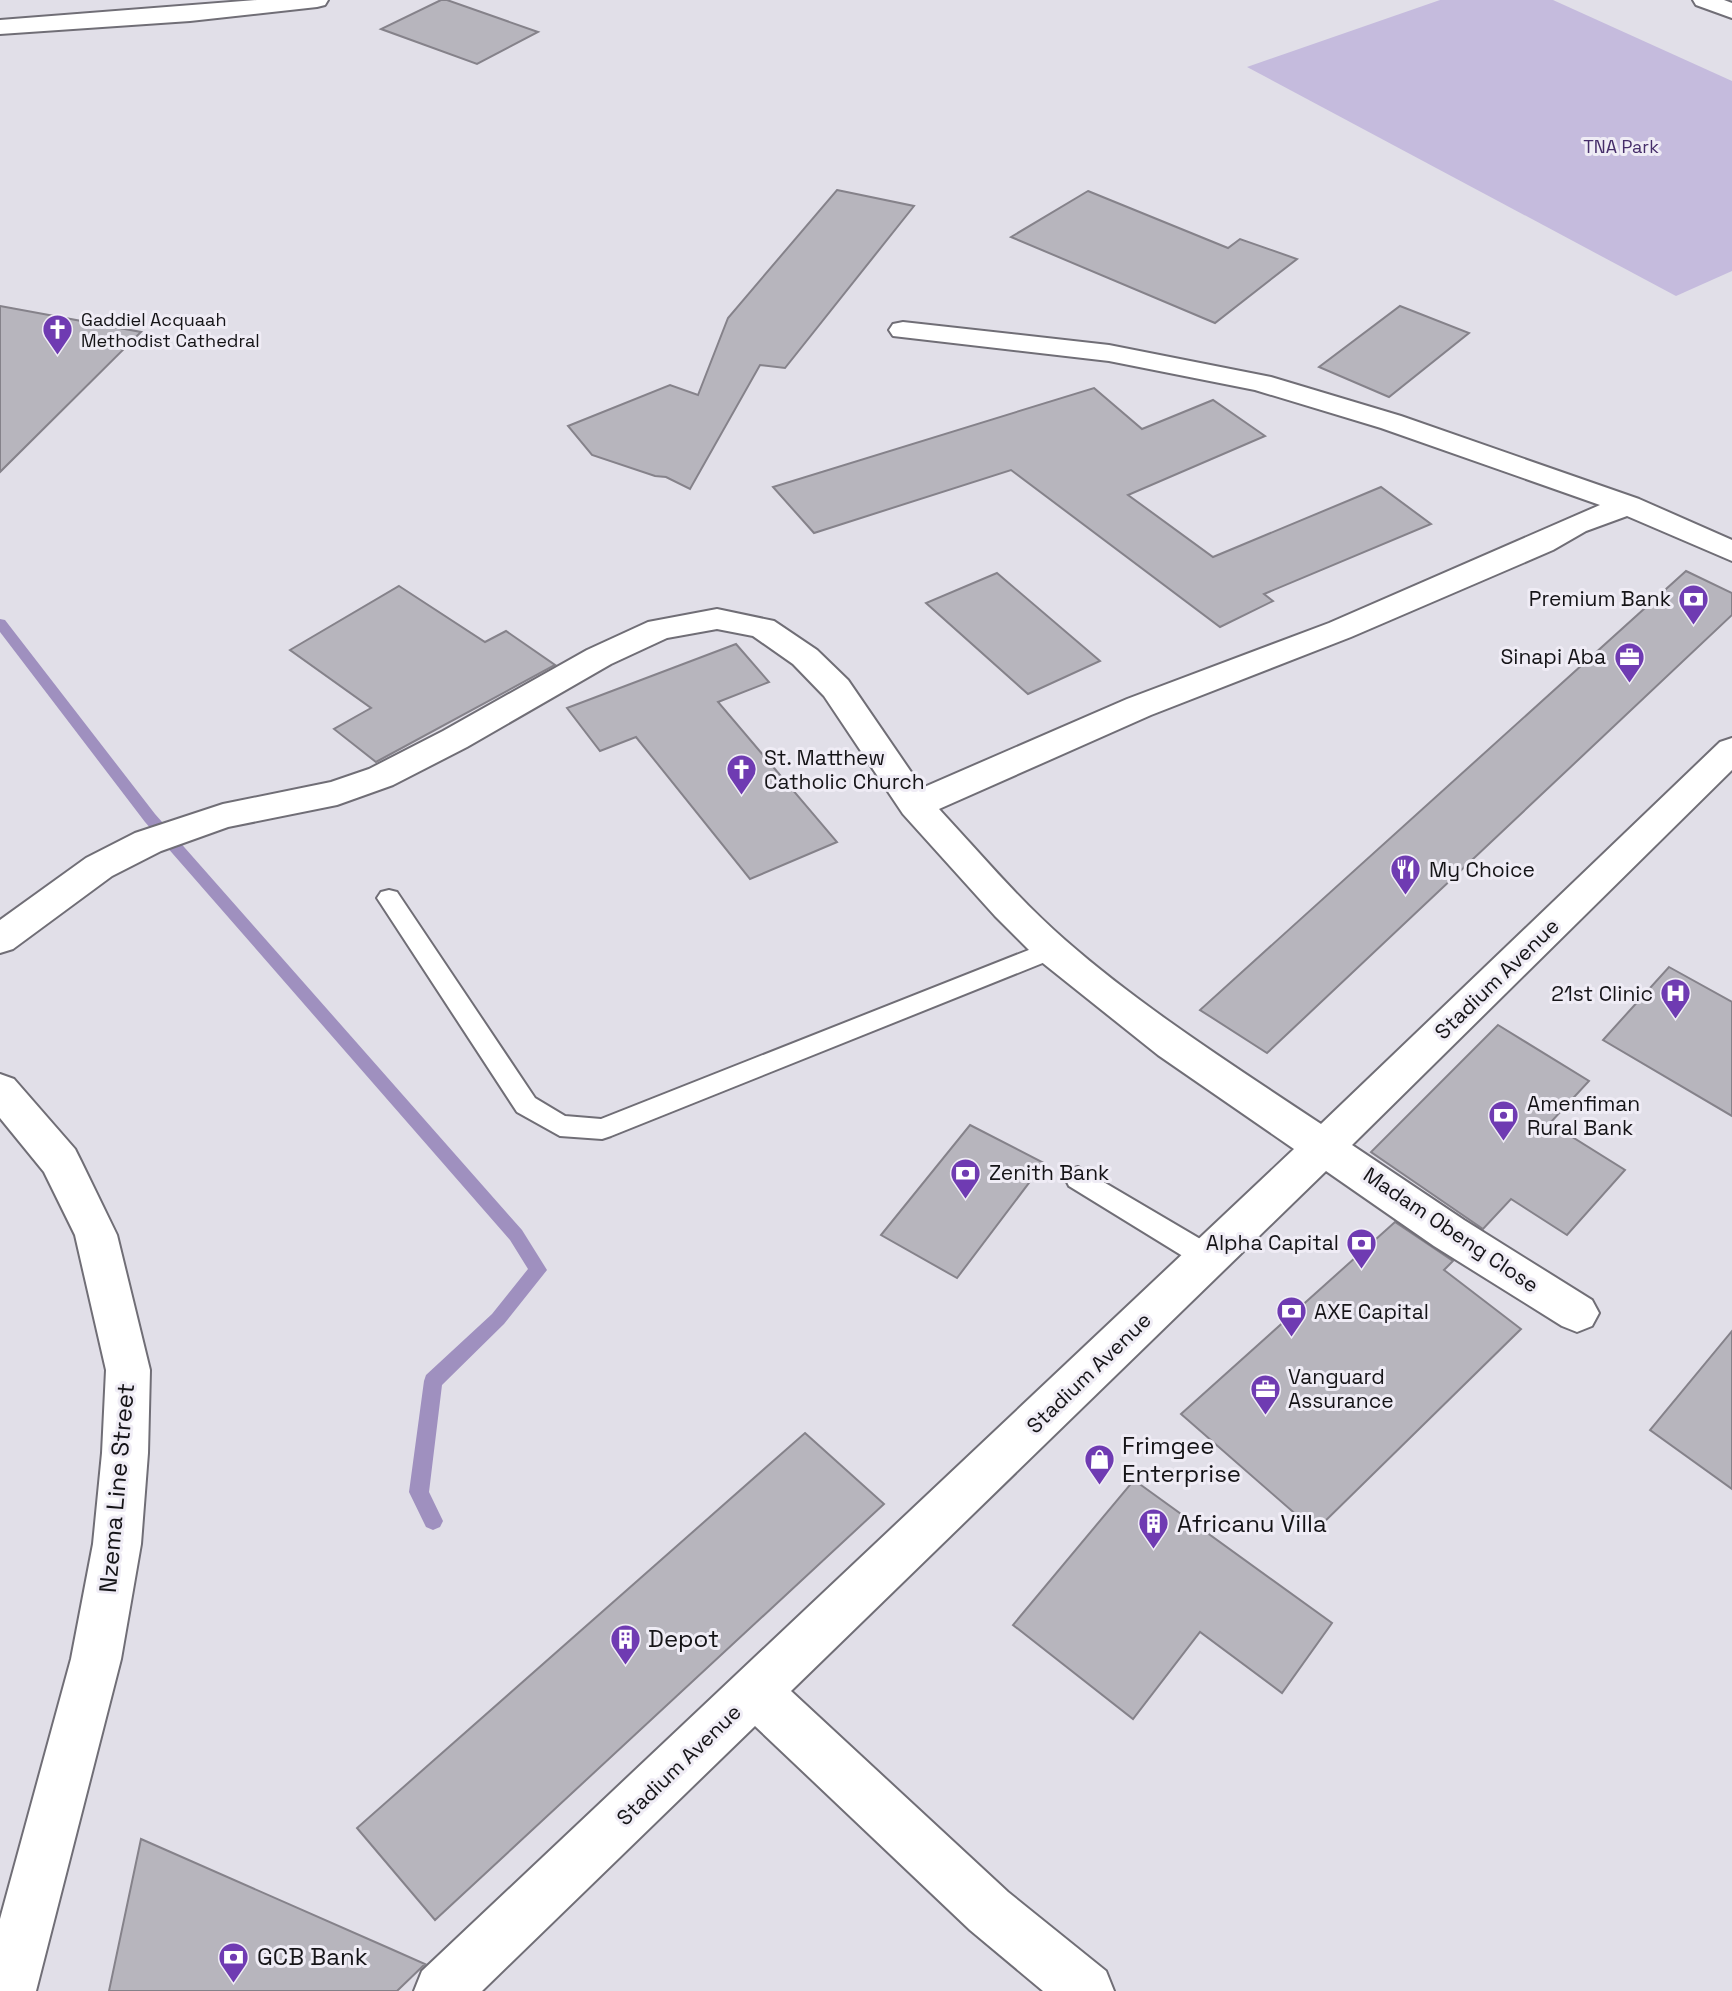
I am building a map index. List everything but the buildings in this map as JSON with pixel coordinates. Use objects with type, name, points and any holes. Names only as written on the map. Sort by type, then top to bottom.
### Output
[{"type":"street","points":[[0,27],[190,14],[317,0]]},
{"type":"street","points":[[1704,0],[1732,11]]},
{"type":"street","points":[[903,330],[993,337],[1155,360],[1297,393],[1629,505],[1732,552]]},
{"type":"street","points":[[915,805],[1139,707],[1340,630],[1575,525],[1629,505]]},
{"type":"street","name":"Madam Obeng Close","points":[[0,939],[99,867],[148,842],[223,816],[337,793],[381,777],[455,739],[599,657],[659,629],[717,619],[763,628],[805,657],[836,688],[915,805],[1007,907],[1052,950],[1172,1044],[1449,1233],[1577,1313]]},
{"type":"street","name":"Stadium Avenue","points":[[442,1991],[1209,1258],[1732,750]]},
{"type":"street","name":"Nzema Line Street","points":[[0,1090],[60,1161],[96,1236],[128,1370],[125,1453],[117,1544],[96,1659],[8,1991]]},
{"type":"street","points":[[756,1692],[989,1911],[1086,1991]]},
{"type":"lane","points":[[389,898],[526,1105],[560,1125],[602,1129],[1052,950]]},
{"type":"lane","points":[[1078,1178],[1209,1258]]},
{"type":"green space","name":"TNA Park","points":[[1440,0],[1553,0],[1732,81],[1732,271],[1676,296],[1247,67]]},
{"type":"waterway","points":[[0,623],[150,818],[516,1235],[538,1270],[498,1319],[433,1381],[419,1492],[433,1521]]},
{"type":"place","name":"Gaddiel Acquaah Methodist Cathedral","points":[[58,357]]},
{"type":"place","name":"Premium Bank","points":[[1694,626]]},
{"type":"place","name":"Sinapi Aba","points":[[1629,684]]},
{"type":"place","name":"St. Matthew Catholic Church","points":[[741,797]]},
{"type":"place","name":"My Choice","points":[[1406,897]]},
{"type":"place","name":"21st Clinic","points":[[1676,1021]]},
{"type":"place","name":"Amenfiman Rural Bank","points":[[1504,1143]]},
{"type":"place","name":"Zenith Bank","points":[[966,1200]]},
{"type":"place","name":"Alpha Capital","points":[[1362,1270]]},
{"type":"place","name":"AXE Capital","points":[[1291,1339]]},
{"type":"place","name":"Vanguard Assurance","points":[[1265,1416]]},
{"type":"place","name":"Frimgee Enterprise","points":[[1099,1487]]},
{"type":"place","name":"Africanu Villa","points":[[1154,1551]]},
{"type":"place","name":"Depot","points":[[625,1666]]},
{"type":"place","name":"GCB Bank","points":[[234,1984]]}]
